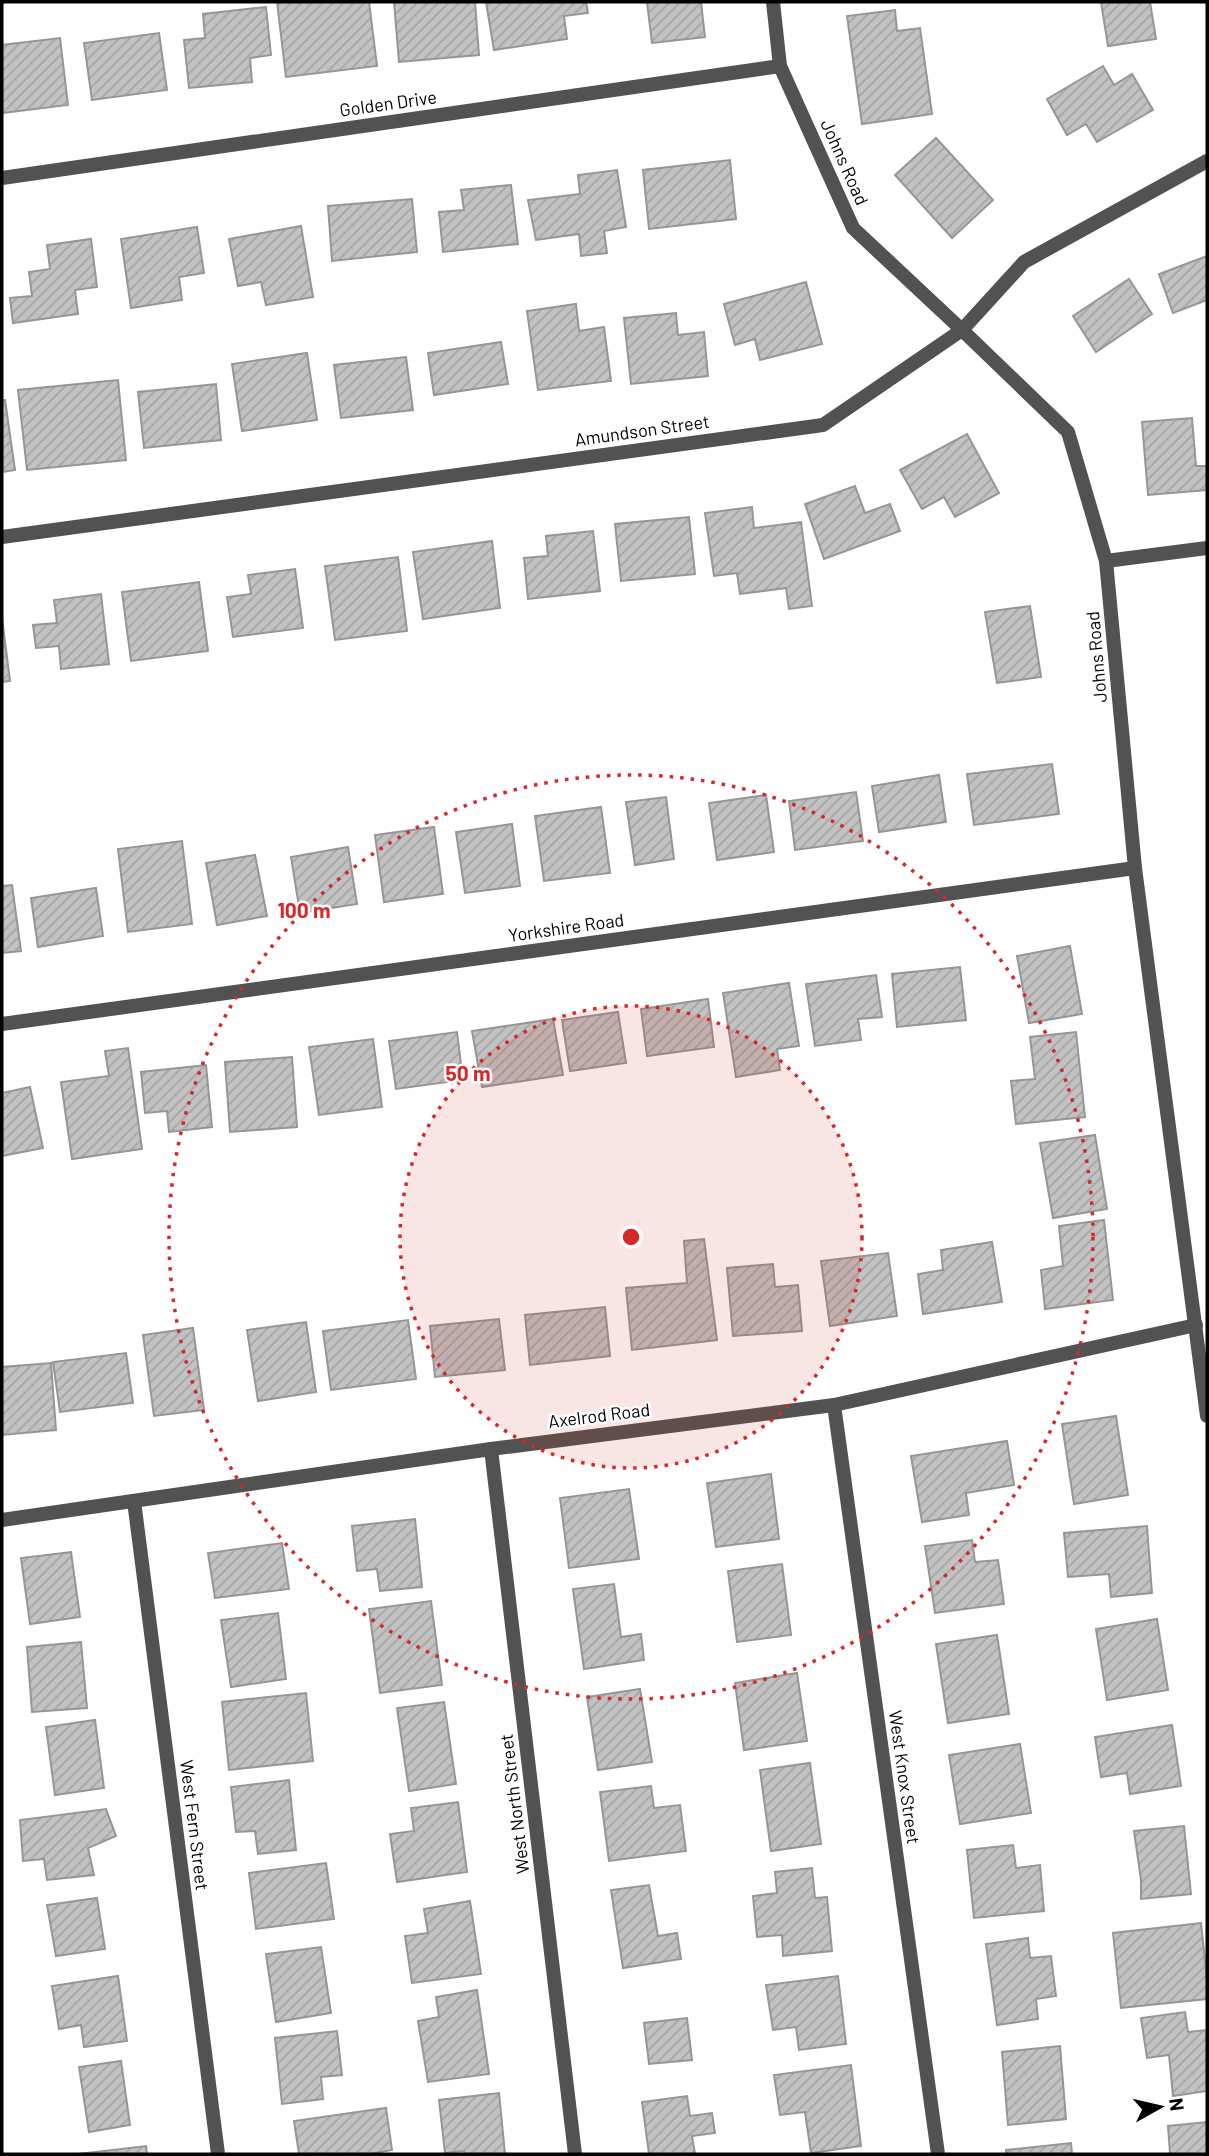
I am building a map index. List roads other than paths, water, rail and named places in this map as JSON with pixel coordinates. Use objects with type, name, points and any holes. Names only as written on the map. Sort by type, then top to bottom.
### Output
[{"type":"street","name":"Johns Road","points":[[773,2],[780,66],[853,228],[1068,432],[1106,561],[1135,868],[1207,1416]]},
{"type":"street","name":"Golden Drive","points":[[2,178],[780,66]]},
{"type":"street","name":"Amundson Street","points":[[2,537],[823,425],[962,330],[1024,262],[1207,161]]},
{"type":"street","points":[[1106,561],[1207,548]]},
{"type":"street","name":"Yorkshire Road","points":[[2,1024],[1135,868]]},
{"type":"street","name":"Axelrod Road","points":[[2,1520],[491,1449],[834,1405],[1196,1325]]},
{"type":"street","name":"West Knox Street","points":[[834,1405],[938,2154]]},
{"type":"street","name":"West North Street","points":[[491,1449],[575,2154]]},
{"type":"street","name":"West Fern Street","points":[[134,1501],[218,2154]]}]
